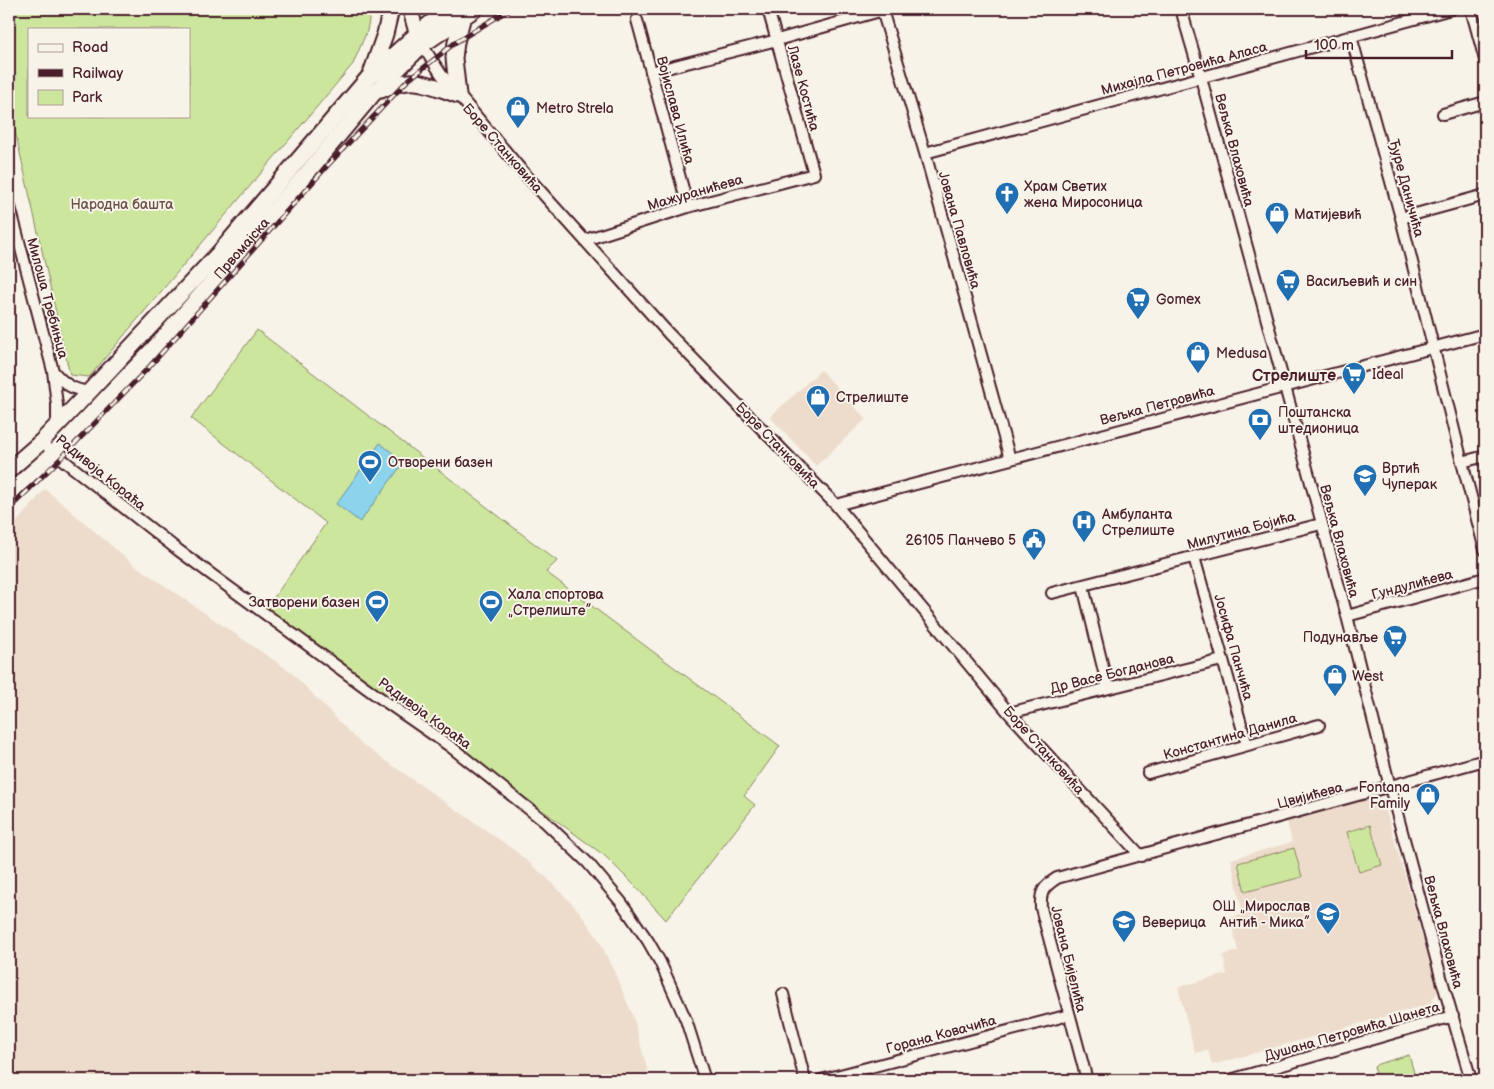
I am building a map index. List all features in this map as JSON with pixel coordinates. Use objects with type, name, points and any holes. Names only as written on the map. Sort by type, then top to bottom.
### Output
[{"type":"main road","points":[[369,77],[378,56],[391,9]]},
{"type":"main road","name":"Првомајска","points":[[9,493],[54,453],[157,344],[449,9]]},
{"type":"main road","points":[[374,94],[394,84],[407,81],[424,83],[458,95],[454,58],[456,42],[469,13]]},
{"type":"main road","name":"Првомајска","points":[[9,470],[41,442],[90,392],[219,253],[369,77],[420,40],[469,13]]},
{"type":"street","points":[[410,9],[420,40]]},
{"type":"street","name":"Лазе Костића","points":[[768,9],[814,174]]},
{"type":"street","name":"Вељка Влаховића","points":[[1181,9],[1285,385],[1347,616],[1390,787],[1471,1080]]},
{"type":"street","name":"Михајла Петровића Аласа","points":[[925,153],[1451,9]]},
{"type":"street","points":[[1471,9],[1485,60]]},
{"type":"street","points":[[651,72],[885,10]]},
{"type":"street","name":"Јована Павловића","points":[[885,10],[1010,458]]},
{"type":"street","name":"Војислава Илића","points":[[637,20],[688,207]]},
{"type":"street","name":"Ђуре Даничића","points":[[1351,36],[1401,218],[1485,550]]},
{"type":"street","name":"Боре Станковића","points":[[420,40],[439,71],[517,165],[669,334],[836,504],[1009,713],[1141,856]]},
{"type":"street","points":[[1443,114],[1485,102]]},
{"type":"street","name":"Мажуранићева","points":[[585,240],[688,207],[814,174]]},
{"type":"street","points":[[1401,218],[1485,196]]},
{"type":"street","name":"Милоша Требињца","points":[[9,203],[53,370],[57,425]]},
{"type":"street","name":"Вељка Петровића","points":[[836,504],[1485,334]]},
{"type":"street","points":[[53,370],[66,384],[77,390],[90,392]]},
{"type":"street","name":"Радивоја Кораћа","points":[[41,442],[130,513],[202,567],[376,696],[451,747],[544,821],[588,863],[622,902],[660,962],[686,1020],[705,1080]]},
{"type":"street","points":[[1462,462],[1485,456]]},
{"type":"street","name":"Милутина Бојића","points":[[1052,593],[1321,524]]},
{"type":"street","name":"Јосифа Панчића","points":[[1194,557],[1247,745]]},
{"type":"street","name":"Гундулићева","points":[[1347,616],[1485,578]]},
{"type":"street","points":[[1083,586],[1108,688]]},
{"type":"street","name":"Др Васе Богданова","points":[[1009,713],[1222,660]]},
{"type":"street","name":"Константина Данила","points":[[1148,773],[1319,725]]},
{"type":"street","name":"Цвијићева","points":[[1141,856],[1485,760]]},
{"type":"street","name":"Јована Бијелића","points":[[1087,1080],[1041,908],[1040,897],[1043,889],[1057,878],[1141,856]]},
{"type":"street","points":[[783,994],[805,1080]]},
{"type":"street","name":"Горана Ковачића","points":[[821,1080],[1069,1015]]},
{"type":"street","name":"Душана Петровића Шанета","points":[[1230,1080],[1453,1016]]},
{"type":"shaded area","name":"Стрелиште","points":[[821,370],[866,419],[816,466],[770,417]]},
{"type":"shaded area","points":[[45,489],[133,564],[291,672],[360,743],[513,849],[548,879],[578,910],[599,940],[633,1016],[650,1080],[9,1080],[9,531]]},
{"type":"shaded area","name":"ОШ „Мирослав Антић - Мика”","points":[[1371,797],[1385,807],[1438,991],[1430,1004],[1212,1065],[1208,1050],[1195,1053],[1178,987],[1227,974],[1223,955],[1238,951],[1230,918],[1243,914],[1231,859],[1292,842],[1287,822]]},
{"type":"green space","name":"Народна башта","points":[[9,9],[371,9],[367,31],[353,64],[89,377],[70,375],[9,104]]},
{"type":"green space","points":[[257,330],[557,561],[546,572],[780,746],[744,796],[755,805],[666,920],[605,856],[266,609],[326,523],[191,418]]},
{"type":"green space","points":[[1370,825],[1382,865],[1359,872],[1347,832]]},
{"type":"green space","points":[[1294,848],[1302,877],[1245,892],[1238,863]]},
{"type":"green space","points":[[1409,1055],[1416,1080],[1378,1080],[1374,1067],[1378,1064]]},
{"type":"water","name":"Отворени базен","points":[[380,443],[404,462],[360,522],[336,504]]},
{"type":"railway","points":[[9,509],[150,366],[327,166],[407,81],[456,42],[510,9]]},
{"type":"place","name":"Metro Strela","points":[[518,129]]},
{"type":"place","name":"Храм Светих жена Миросоница","points":[[1007,215]]},
{"type":"place","name":"Матијевић","points":[[1277,235]]},
{"type":"place","name":"Васиљевић и син","points":[[1288,302]]},
{"type":"place","name":"Gomex","points":[[1138,320]]},
{"type":"place","name":"Medusa","points":[[1198,374]]},
{"type":"place","name":"Ideal","points":[[1354,395]]},
{"type":"place","name":"Стрелиште","points":[[818,418]]},
{"type":"place","name":"Поштанска штедионица","points":[[1260,441]]},
{"type":"place","name":"Отворени базен","points":[[370,483]]},
{"type":"place","name":"Вртић Чуперак","points":[[1365,497]]},
{"type":"place","name":"Амбуланта Стрелиште","points":[[1084,543]]},
{"type":"place","name":"26105 Панчево 5","points":[[1034,561]]},
{"type":"place","name":"Затворени базен","points":[[377,623]]},
{"type":"place","name":"Хала спортова „Стрелиште”","points":[[491,623]]},
{"type":"place","name":"Подунавље","points":[[1395,658]]},
{"type":"place","name":"West","points":[[1335,697]]},
{"type":"place","name":"Fontana Family","points":[[1428,816]]},
{"type":"place","name":"ОШ „Мирослав Антић - Мика”","points":[[1328,935]]},
{"type":"place","name":"Веверица","points":[[1124,943]]},
{"type":"district","name":"Стрелиште","points":[[1294,375]]}]
